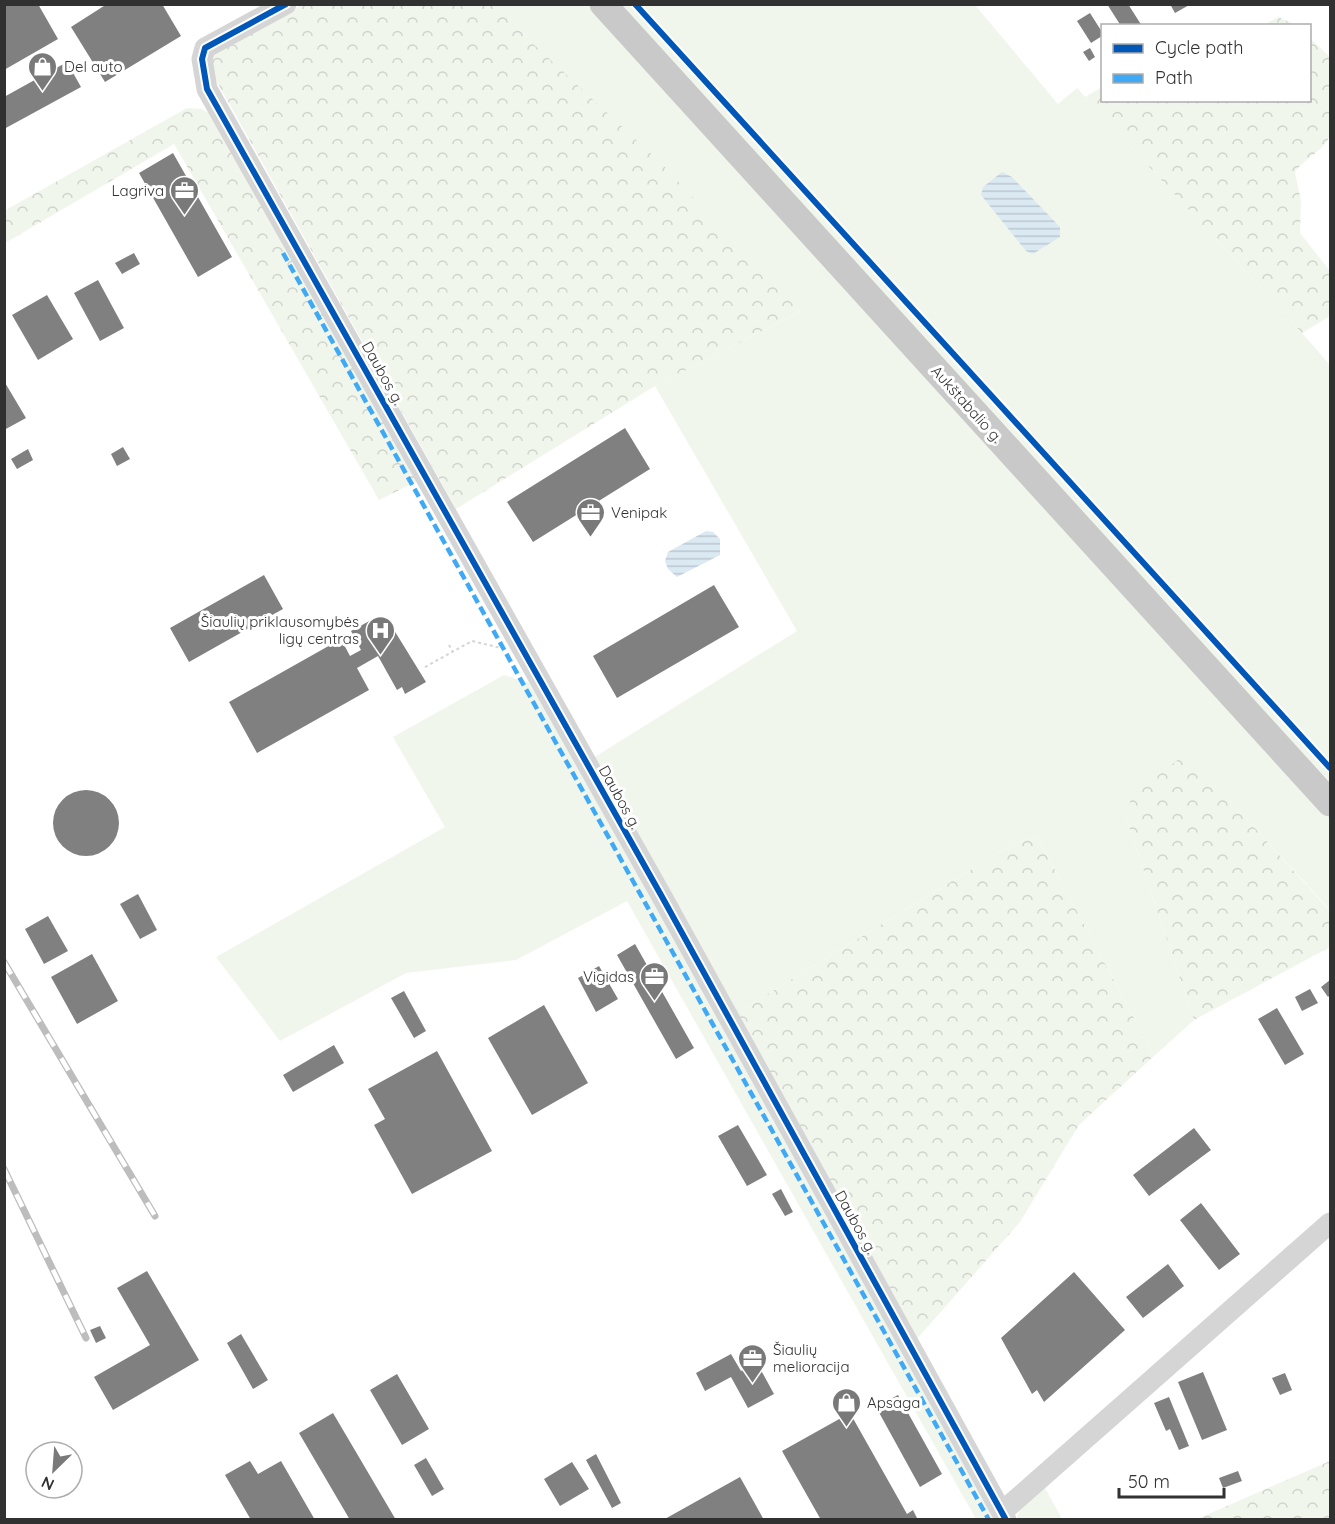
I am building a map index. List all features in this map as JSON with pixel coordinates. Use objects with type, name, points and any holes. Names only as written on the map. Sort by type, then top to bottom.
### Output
[{"type":"main road","name":"Aukštabalio g.","points":[[603,4],[1330,803]]},
{"type":"street","name":"Daubos g.","points":[[286,4],[206,48],[202,58],[207,89],[661,895],[1004,1516]]},
{"type":"street","points":[[1004,1516],[1330,1223]]},
{"type":"path","points":[[425,667],[472,641],[504,649]]},
{"type":"path","points":[[449,645],[453,652]]},
{"type":"green space","points":[[301,5],[498,5],[530,41],[661,163],[800,312],[655,386],[456,509],[212,73],[211,58],[222,45]]},
{"type":"green space","points":[[498,5],[592,5],[1330,815],[1330,910],[1187,754],[1125,815],[1194,1020],[1154,1056],[1037,836],[1013,844],[735,1014],[593,758],[797,631],[655,386],[800,312],[530,41]]},
{"type":"green space","points":[[615,5],[975,5],[1058,104],[1077,88],[1302,333],[1330,365],[1330,789]]},
{"type":"green space","points":[[1278,17],[1294,24],[1266,24]]},
{"type":"green space","points":[[1311,39],[1330,57],[1331,129],[1324,145],[1295,172],[1301,201],[1300,233],[1330,271],[1330,316],[1302,333],[1085,97],[1101,88],[1101,102],[1311,102]]},
{"type":"green space","points":[[187,108],[202,109],[213,116],[418,481],[379,500],[174,144],[5,243],[4,211]]},
{"type":"green space","points":[[504,675],[531,683],[997,1519],[976,1519],[627,901],[516,960],[406,973],[280,1041],[216,957],[445,827],[393,737]]},
{"type":"green space","points":[[1187,753],[1330,911],[1330,947],[1194,1020],[1125,815],[1133,794]]},
{"type":"green space","points":[[1037,836],[1154,1056],[1079,1125],[1020,1222],[916,1340],[735,1014],[1013,844]]},
{"type":"green space","points":[[1330,1461],[1330,1519],[1197,1519]]},
{"type":"green space","points":[[1044,1486],[1062,1519],[1016,1519],[1021,1507]]},
{"type":"shaded area","points":[[1002,172],[1012,177],[1060,227],[1060,237],[1033,254],[1026,251],[981,195],[983,187]]},
{"type":"shaded area","points":[[706,531],[713,532],[720,539],[720,555],[677,577],[668,569],[665,561],[668,552]]},
{"type":"building","points":[[4,4],[38,4],[58,39],[4,70]]},
{"type":"building","points":[[107,4],[162,4],[181,36],[105,82],[71,27]]},
{"type":"building","points":[[1107,4],[1128,4],[1141,24],[1120,24]]},
{"type":"building","points":[[1170,4],[1191,4],[1175,13]]},
{"type":"building","points":[[1090,13],[1101,30],[1101,37],[1091,43],[1077,21]]},
{"type":"building","points":[[1090,48],[1095,57],[1089,61],[1083,52]]},
{"type":"building","name":"Del auto","points":[[67,62],[81,87],[4,129],[4,97]]},
{"type":"building","name":"Lagriva","points":[[173,153],[232,257],[198,277],[139,173]]},
{"type":"building","points":[[134,253],[140,264],[122,274],[115,263]]},
{"type":"building","points":[[98,280],[124,328],[100,341],[74,293]]},
{"type":"building","points":[[47,295],[73,339],[38,360],[12,315]]},
{"type":"building","points":[[4,381],[26,418],[4,430]]},
{"type":"building","points":[[625,428],[650,469],[533,542],[507,502]]},
{"type":"building","points":[[123,447],[130,459],[117,466],[111,454]]},
{"type":"building","points":[[28,449],[33,460],[17,469],[11,459]]},
{"type":"building","points":[[264,575],[283,609],[189,662],[170,628]]},
{"type":"building","points":[[714,585],[739,627],[617,698],[593,656]]},
{"type":"building","points":[[373,619],[380,631],[385,628],[388,633],[394,630],[426,682],[405,694],[402,687],[397,690],[378,656],[357,668],[369,690],[257,753],[229,702],[341,639],[350,656],[361,650],[351,631]]},
{"type":"building","points":[[86,790],[99,792],[114,805],[119,823],[117,836],[104,851],[86,856],[73,854],[58,841],[53,823],[55,810],[68,795]]},
{"type":"building","points":[[138,894],[157,930],[140,939],[120,904]]},
{"type":"building","points":[[48,916],[68,951],[44,964],[25,929]]},
{"type":"building","name":"Vigidas","points":[[635,944],[694,1048],[676,1059],[617,955]]},
{"type":"building","points":[[92,954],[118,1001],[77,1024],[51,977]]},
{"type":"building","points":[[599,966],[618,999],[596,1012],[578,978]]},
{"type":"building","points":[[1330,980],[1330,995],[1328,997],[1321,987]]},
{"type":"building","points":[[1310,989],[1318,1003],[1302,1011],[1295,997]]},
{"type":"building","points":[[404,991],[426,1031],[414,1038],[391,998]]},
{"type":"building","points":[[544,1005],[588,1083],[532,1115],[488,1038]]},
{"type":"building","points":[[1277,1008],[1304,1054],[1285,1065],[1258,1019]]},
{"type":"building","points":[[334,1045],[344,1063],[293,1092],[283,1075]]},
{"type":"building","points":[[437,1051],[492,1151],[412,1194],[374,1125],[385,1119],[368,1089]]},
{"type":"building","points":[[738,1125],[767,1175],[747,1186],[718,1136]]},
{"type":"building","points":[[1194,1128],[1211,1150],[1149,1196],[1133,1175]]},
{"type":"building","points":[[781,1189],[793,1212],[785,1216],[772,1194]]},
{"type":"building","points":[[1201,1203],[1240,1254],[1219,1270],[1180,1220]]},
{"type":"building","points":[[1168,1264],[1184,1286],[1143,1318],[1126,1297]]},
{"type":"building","points":[[147,1271],[199,1360],[113,1410],[94,1377],[150,1345],[117,1288]]},
{"type":"building","points":[[1074,1272],[1125,1330],[1044,1402],[1037,1390],[1032,1394],[1001,1338]]},
{"type":"building","points":[[100,1326],[106,1338],[96,1343],[90,1330]]},
{"type":"building","points":[[241,1334],[268,1380],[253,1389],[227,1343]]},
{"type":"building","name":"Šiaulių melioracija","points":[[731,1354],[741,1371],[757,1363],[774,1394],[748,1408],[731,1377],[705,1391],[696,1373]]},
{"type":"building","points":[[1203,1372],[1227,1430],[1202,1440],[1178,1382]]},
{"type":"building","points":[[1285,1373],[1292,1390],[1280,1395],[1272,1378]]},
{"type":"building","points":[[397,1374],[429,1429],[402,1445],[370,1390]]},
{"type":"building","points":[[898,1395],[942,1474],[920,1487],[876,1407]]},
{"type":"building","points":[[1169,1397],[1189,1446],[1179,1450],[1170,1429],[1166,1431],[1154,1403]]},
{"type":"building","points":[[333,1413],[396,1520],[350,1520],[299,1433]]},
{"type":"building","points":[[850,1413],[907,1514],[913,1510],[918,1520],[821,1520],[782,1451]]},
{"type":"building","points":[[596,1454],[621,1503],[612,1508],[586,1460]]},
{"type":"building","points":[[426,1458],[444,1489],[432,1496],[414,1465]]},
{"type":"building","points":[[250,1461],[258,1474],[281,1461],[315,1520],[251,1520],[225,1475]]},
{"type":"building","points":[[572,1462],[589,1489],[560,1506],[544,1479]]},
{"type":"building","points":[[1238,1471],[1242,1481],[1223,1488],[1219,1478]]},
{"type":"building","points":[[740,1477],[764,1520],[663,1520]]},
{"type":"railway","points":[[4,962],[155,1216]]},
{"type":"railway","points":[[4,1169],[86,1338]]},
{"type":"marked path","points":[[283,253],[989,1520]]},
{"type":"cycle path","points":[[286,4],[205,48],[202,59],[207,89],[661,895],[1006,1520]]},
{"type":"cycle path","points":[[635,4],[1330,768]]},
{"type":"place","name":"Del auto","points":[[43,92]]},
{"type":"place","name":"Lagriva","points":[[185,216]]},
{"type":"place","name":"Venipak","points":[[590,538]]},
{"type":"place","name":"Šiaulių priklausomybės ligų centras","points":[[380,656]]},
{"type":"place","name":"Vigidas","points":[[655,1002]]},
{"type":"place","name":"Šiaulių melioracija","points":[[752,1384]]},
{"type":"place","name":"Apsaga","points":[[846,1428]]}]
